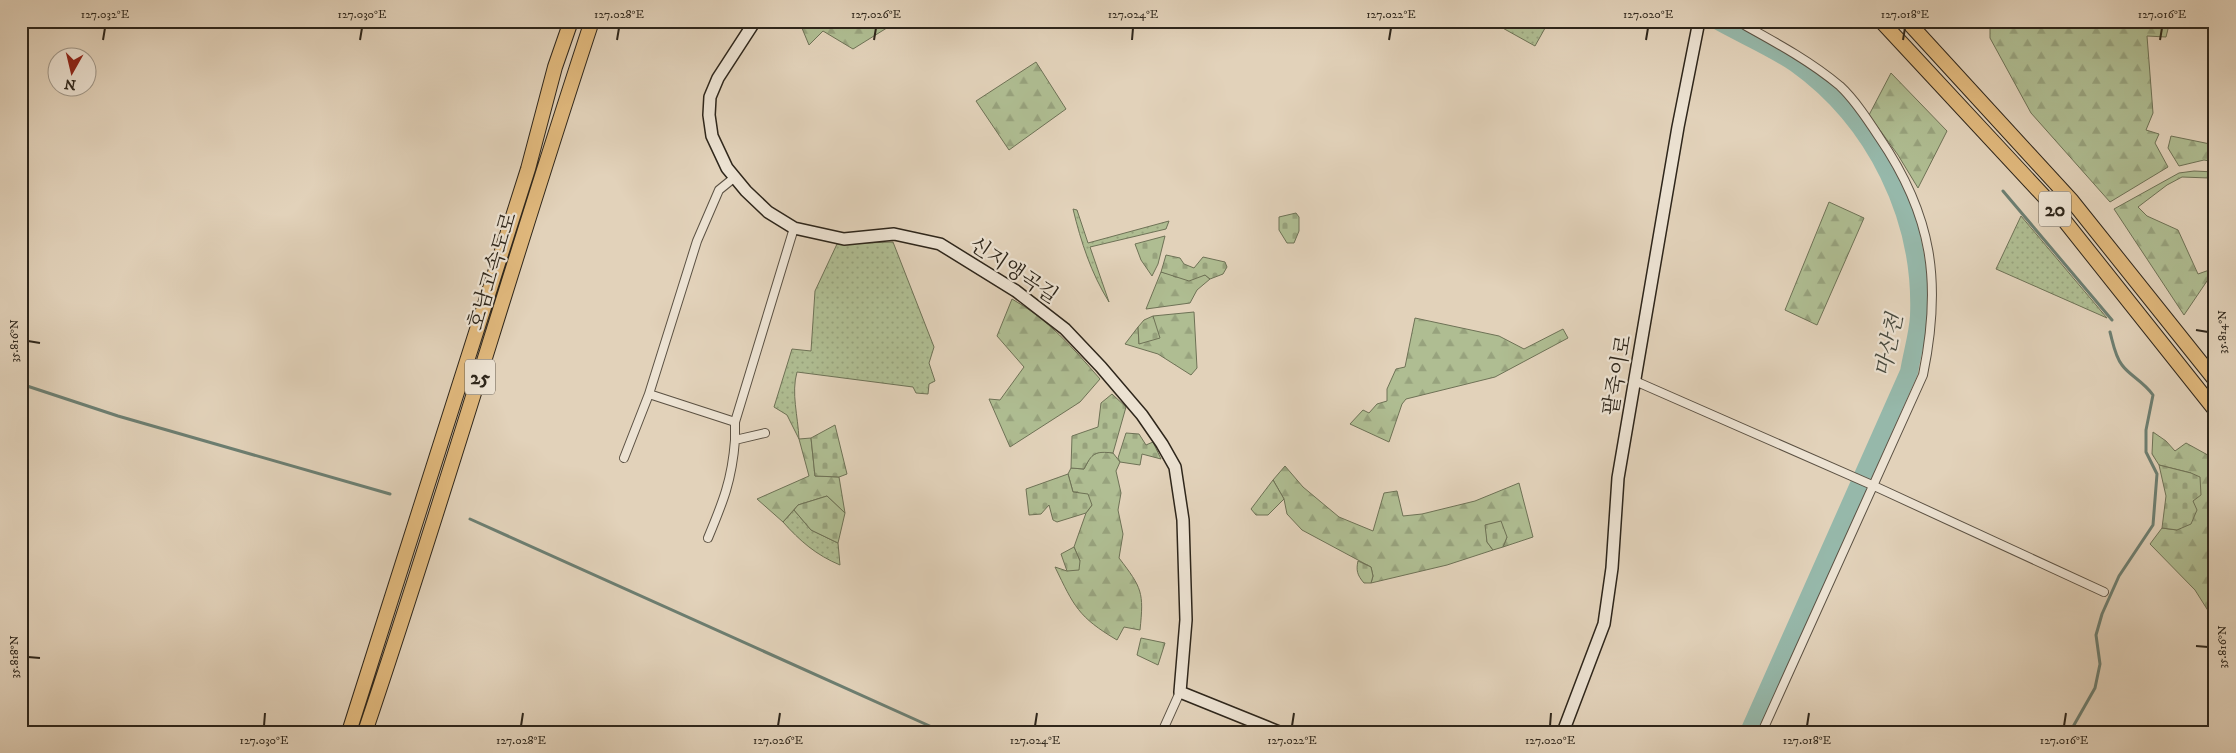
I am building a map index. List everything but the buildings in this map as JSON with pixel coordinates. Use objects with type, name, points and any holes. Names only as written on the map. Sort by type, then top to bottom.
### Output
[{"type":"highway","name":"호남고속도로","points":[[349,732],[523,187],[555,67],[571,21]]},
{"type":"highway","name":"호남고속도로","points":[[365,732],[408,604],[592,21]]},
{"type":"highway","name":"20","points":[[1881,21],[2052,205],[2215,410]]},
{"type":"highway","name":"20","points":[[1907,21],[2072,201],[2215,380]]},
{"type":"street","name":"신지앵곡길","points":[[755,21],[718,78],[710,97],[709,115],[712,136],[727,168],[735,177],[768,212],[794,228],[844,240],[894,234],[940,244],[1016,291],[1065,329],[1142,415],[1175,467],[1183,520],[1186,620],[1180,692],[1162,732]]},
{"type":"street","points":[[1737,21],[1792,51],[1841,87],[1872,125],[1899,166],[1915,200],[1933,271],[1929,346],[1923,375],[1870,484],[1762,732]]},
{"type":"street","name":"팥죽이로","points":[[1563,732],[1604,624],[1612,568],[1618,478],[1677,136],[1699,22]]},
{"type":"street","points":[[624,458],[650,394],[697,241],[719,190],[735,177]]},
{"type":"street","points":[[708,538],[724,500],[733,468],[735,422],[794,228]]},
{"type":"street","points":[[1635,381],[1870,484],[2104,592]]},
{"type":"street","points":[[650,394],[735,422]]},
{"type":"street","points":[[734,440],[765,433]]},
{"type":"street","points":[[1180,692],[1279,732]]},
{"type":"green space","points":[[799,21],[898,21],[853,49],[823,31],[809,45]]},
{"type":"green space","points":[[1490,21],[1549,21],[1535,46]]},
{"type":"green space","points":[[1990,21],[2170,21],[2166,37],[2147,36],[2153,113],[2146,130],[2159,134],[2155,143],[2168,167],[2110,202],[2031,113],[1990,38]]},
{"type":"green space","points":[[1036,62],[1066,109],[1009,150],[976,101]]},
{"type":"green space","points":[[1891,73],[1947,131],[1918,188],[1898,155],[1869,115]]},
{"type":"green space","points":[[2171,136],[2215,145],[2215,162],[2204,160],[2179,166],[2168,148]]},
{"type":"green space","points":[[2194,171],[2215,172],[2215,186],[2209,178],[2182,177],[2167,185],[2138,207],[2147,216],[2178,230],[2198,274],[2215,268],[2215,279],[2207,281],[2184,315],[2114,209],[2179,173]]},
{"type":"green space","points":[[1829,202],[1864,218],[1817,325],[1785,310]]},
{"type":"green space","points":[[1073,209],[1077,210],[1088,243],[1169,221],[1166,229],[1090,247],[1109,302],[1087,257]]},
{"type":"green space","points":[[1296,213],[1299,217],[1299,231],[1294,243],[1287,243],[1279,230],[1279,217]]},
{"type":"green space","points":[[2021,216],[2107,318],[1996,269]]},
{"type":"green space","points":[[1165,236],[1158,264],[1152,276],[1141,260],[1135,244]]},
{"type":"green space","points":[[893,242],[934,347],[929,363],[935,381],[929,384],[928,394],[916,393],[913,387],[797,372],[795,396],[799,439],[787,415],[774,407],[792,349],[811,351],[815,291],[837,244]]},
{"type":"green space","points":[[1166,255],[1180,258],[1184,264],[1194,268],[1203,257],[1225,262],[1227,267],[1223,274],[1210,279],[1205,275],[1189,281],[1161,272]]},
{"type":"green space","points":[[1161,272],[1175,277],[1205,275],[1210,279],[1197,290],[1190,303],[1146,309]]},
{"type":"green space","points":[[1012,299],[1049,325],[1070,345],[1100,379],[1080,402],[1010,447],[989,399],[1000,400],[1024,367],[997,336]]},
{"type":"green space","points":[[1194,312],[1197,368],[1191,375],[1158,354],[1125,344],[1138,327],[1139,344],[1155,328],[1153,316]]},
{"type":"green space","points":[[1153,316],[1160,338],[1139,344],[1138,327],[1144,320]]},
{"type":"green space","points":[[1415,318],[1499,336],[1524,349],[1563,329],[1568,338],[1495,377],[1406,399],[1402,404],[1389,442],[1350,424],[1363,410],[1369,413],[1377,404],[1387,401],[1387,389],[1396,369],[1405,367]]},
{"type":"green space","points":[[1112,394],[1126,407],[1113,453],[1102,452],[1095,454],[1089,459],[1084,469],[1071,468],[1072,436],[1098,427],[1101,403]]},
{"type":"green space","points":[[835,425],[847,474],[839,477],[815,476],[811,438]]},
{"type":"green space","points":[[2153,432],[2166,441],[2175,451],[2186,443],[2215,459],[2215,618],[2212,617],[2195,590],[2150,544],[2162,528],[2177,530],[2193,501],[2191,473],[2159,465],[2152,454]]},
{"type":"green space","points":[[1126,433],[1139,434],[1146,445],[1153,442],[1161,459],[1142,454],[1140,465],[1120,462],[1118,458]]},
{"type":"green space","points":[[811,438],[815,476],[839,477],[845,513],[827,496],[798,505],[783,522],[757,499],[809,476],[799,439]]},
{"type":"green space","points":[[1101,451],[1113,453],[1120,462],[1116,471],[1121,493],[1118,510],[1123,534],[1119,558],[1137,584],[1142,607],[1140,630],[1124,627],[1117,640],[1104,632],[1078,610],[1055,567],[1067,571],[1080,561],[1074,547],[1086,513],[1092,505],[1078,492],[1073,492],[1068,474],[1071,468],[1084,469],[1091,456]]},
{"type":"green space","points":[[2159,465],[2200,477],[2201,495],[2193,501],[2197,510],[2191,524],[2177,530],[2162,528],[2166,496]]},
{"type":"green space","points":[[1285,466],[1303,487],[1339,517],[1373,531],[1384,493],[1397,491],[1403,516],[1422,514],[1475,501],[1519,483],[1533,537],[1503,547],[1507,537],[1486,525],[1487,542],[1493,550],[1447,565],[1371,583],[1373,576],[1371,567],[1302,530],[1287,514],[1284,499],[1273,480]]},
{"type":"green space","points":[[1068,474],[1073,492],[1088,494],[1092,505],[1086,513],[1057,522],[1053,520],[1049,505],[1041,514],[1029,515],[1026,489]]},
{"type":"green space","points":[[1273,480],[1284,499],[1268,515],[1256,515],[1251,509]]},
{"type":"green space","points":[[827,496],[845,513],[838,543],[811,530],[794,510],[798,505]]},
{"type":"green space","points":[[794,510],[811,530],[838,543],[840,565],[823,557],[809,547],[783,522]]},
{"type":"green space","points":[[1501,521],[1507,537],[1503,547],[1493,550],[1487,542],[1485,525]]},
{"type":"green space","points":[[1074,547],[1080,561],[1079,570],[1067,571],[1061,554]]},
{"type":"green space","points":[[1358,561],[1371,567],[1373,576],[1371,583],[1364,583],[1358,575]]},
{"type":"green space","points":[[1141,638],[1165,643],[1158,665],[1137,655]]},
{"type":"waterway","name":"마산천","points":[[1718,21],[1767,46],[1795,63],[1823,86],[1849,113],[1870,142],[1889,174],[1903,207],[1913,243],[1918,279],[1919,316],[1909,372],[1749,732]]},
{"type":"waterway","points":[[2003,191],[2112,320]]},
{"type":"waterway","points":[[2070,732],[2095,688],[2100,664],[2096,635],[2102,614],[2119,576],[2153,525],[2157,474],[2146,452],[2146,430],[2153,395],[2122,365],[2116,354],[2110,332]]},
{"type":"waterway","points":[[21,384],[118,416],[390,494]]},
{"type":"waterway","points":[[470,519],[943,732]]}]
